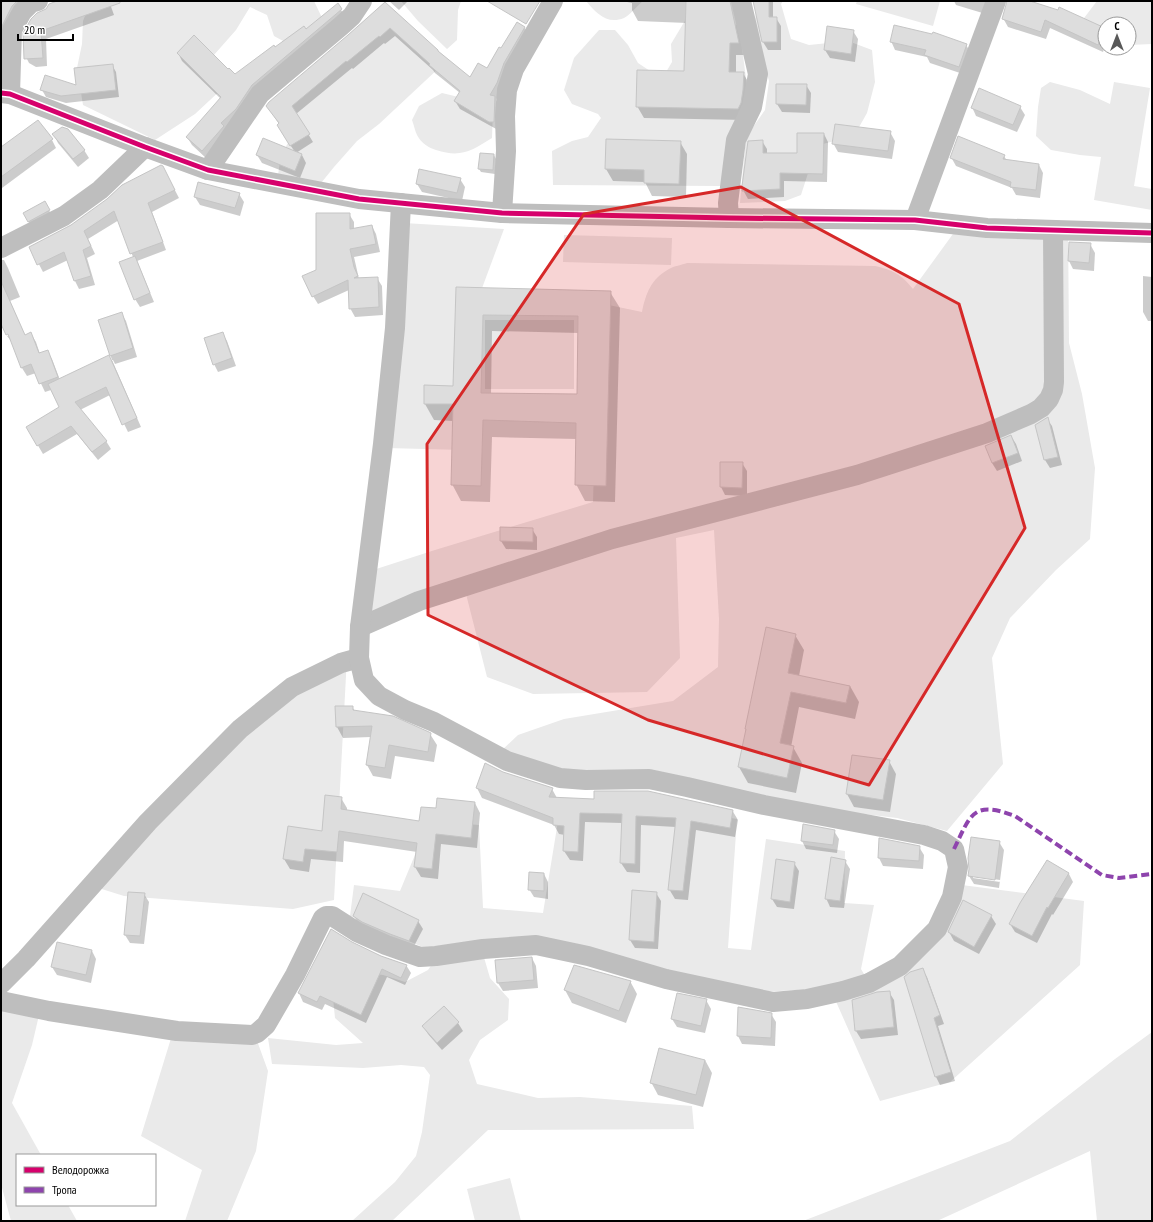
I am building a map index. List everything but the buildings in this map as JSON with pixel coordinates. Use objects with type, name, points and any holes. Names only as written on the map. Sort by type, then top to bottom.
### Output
[{"type":"street","points":[[38,1],[31,3],[22,12],[12,30],[5,93],[208,170],[359,199],[502,212],[729,218],[915,220],[987,228],[1152,233]]},
{"type":"street","points":[[208,170],[260,94],[352,16],[362,1]]},
{"type":"street","points":[[502,212],[506,151],[505,116],[508,90],[514,69],[553,1]]},
{"type":"street","points":[[729,218],[728,203],[736,140],[752,107],[758,74],[741,1]]},
{"type":"street","points":[[915,220],[996,1]]},
{"type":"street","points":[[1,248],[64,216],[100,190],[144,147]]},
{"type":"street","points":[[1,1001],[49,1011],[177,1032],[252,1035],[257,1033],[266,1025],[295,975],[323,918],[326,916],[332,916],[357,932],[386,945],[420,957],[483,949],[536,945],[588,956],[666,979],[772,1002],[807,999],[843,991],[869,983],[900,966],[937,929],[952,897],[958,867],[954,849],[942,841],[924,835],[764,805],[649,779],[586,780],[560,778],[506,761],[434,722],[405,710],[379,696],[364,680],[360,658],[360,626],[384,444],[394,344],[401,203]]},
{"type":"street","points":[[360,626],[419,601],[612,539],[857,475],[987,433],[1031,414],[1041,408],[1049,399],[1053,390],[1054,382],[1053,230]]},
{"type":"street","points":[[1,984],[26,959],[148,822],[240,728],[292,687],[341,663],[360,658]]},
{"type":"highlighted area","points":[[741,187],[959,304],[1025,528],[869,785],[648,720],[428,615],[427,444],[584,214]]},
{"type":"shaded area","points":[[91,1],[314,1],[324,22],[294,47],[274,36],[267,15],[250,7],[236,30],[206,64],[224,87],[195,114],[155,140],[83,105],[77,68],[82,44],[83,21]]},
{"type":"shaded area","points":[[401,1],[461,1],[458,10],[457,40],[447,49],[418,21]]},
{"type":"shaded area","points":[[586,1],[643,1],[626,17],[618,20],[612,20],[602,17]]},
{"type":"shaded area","points":[[757,1],[783,1],[781,4],[791,39],[809,45],[848,41],[872,50],[875,82],[867,113],[854,136],[815,146],[801,195],[785,201],[740,203],[746,137],[765,110],[769,81],[754,30]]},
{"type":"shaded area","points":[[857,1],[940,1],[933,26],[856,4]]},
{"type":"shaded area","points":[[1097,1],[1152,1],[1152,44],[1137,45],[1137,16],[1097,16],[1097,33],[1078,26]]},
{"type":"shaded area","points":[[390,16],[440,67],[379,124],[357,141],[317,188],[278,175],[281,155],[295,131],[278,104]]},
{"type":"shaded area","points":[[686,19],[739,25],[749,101],[721,186],[553,185],[552,151],[572,141],[588,137],[601,118],[598,114],[572,104],[564,90],[574,58],[599,30],[615,30],[628,45],[638,63],[662,79],[672,62],[671,44]]},
{"type":"shaded area","points":[[1050,82],[1080,90],[1110,104],[1114,82],[1150,88],[1134,186],[1152,189],[1152,210],[1094,200],[1101,157],[1051,150],[1036,136],[1041,88]]},
{"type":"shaded area","points":[[442,93],[471,100],[493,109],[492,138],[472,150],[459,153],[436,150],[423,143],[417,135],[412,120],[419,106]]},
{"type":"shaded area","points":[[1068,222],[1069,343],[1082,394],[1095,468],[1090,539],[1056,570],[1010,618],[992,658],[1003,764],[947,831],[897,818],[745,800],[574,775],[500,752],[518,735],[564,719],[673,701],[718,667],[719,619],[714,530],[676,538],[680,658],[647,692],[533,694],[487,677],[463,582],[364,621],[370,571],[593,502],[599,303],[642,312],[650,287],[658,277],[671,268],[687,263],[875,266],[887,269],[897,274],[913,289],[958,227]]},
{"type":"shaded area","points":[[404,223],[504,229],[478,299],[464,450],[386,448]]},
{"type":"shaded area","points":[[564,235],[672,238],[671,265],[563,262]]},
{"type":"shaded area","points":[[485,320],[574,320],[574,389],[485,389]]},
{"type":"shaded area","points":[[347,657],[334,900],[293,909],[124,896],[89,885],[237,727]]},
{"type":"shaded area","points":[[608,798],[737,819],[728,948],[751,950],[766,839],[845,851],[844,903],[874,905],[861,969],[864,974],[897,961],[935,926],[954,884],[1084,901],[1080,965],[950,1082],[880,1101],[830,988],[760,992],[587,952],[481,947],[490,978],[509,999],[508,1020],[480,1040],[469,1060],[477,1084],[538,1098],[580,1097],[692,1106],[694,1129],[488,1130],[392,1221],[352,1221],[395,1182],[416,1156],[422,1132],[430,1075],[424,1067],[401,1065],[363,1068],[272,1064],[268,1038],[336,1045],[363,1043],[335,1018],[333,998],[350,971],[383,975],[405,982],[428,970],[439,954],[350,916],[354,885],[400,891],[429,821],[479,825],[483,908],[543,913],[559,815]]},
{"type":"shaded area","points":[[1,1005],[40,1011],[32,1045],[12,1103],[40,1154],[16,1154],[16,1206],[69,1206],[77,1221],[11,1221],[1,1184]]},
{"type":"shaded area","points":[[1152,1032],[1152,1221],[1097,1221],[1090,1151],[937,1221],[803,1221],[1010,1141]]},
{"type":"shaded area","points":[[172,1035],[256,1038],[268,1071],[256,1151],[227,1221],[185,1221],[202,1170],[141,1136]]},
{"type":"shaded area","points":[[510,1178],[521,1221],[475,1221],[467,1189]]},
{"type":"marked path","points":[[954,849],[965,827],[975,813],[990,809],[1015,816],[1102,875],[1119,878],[1152,874]]},
{"type":"cycle path","points":[[1,93],[10,94],[208,170],[359,199],[502,213],[915,220],[987,228],[1152,233]]}]
